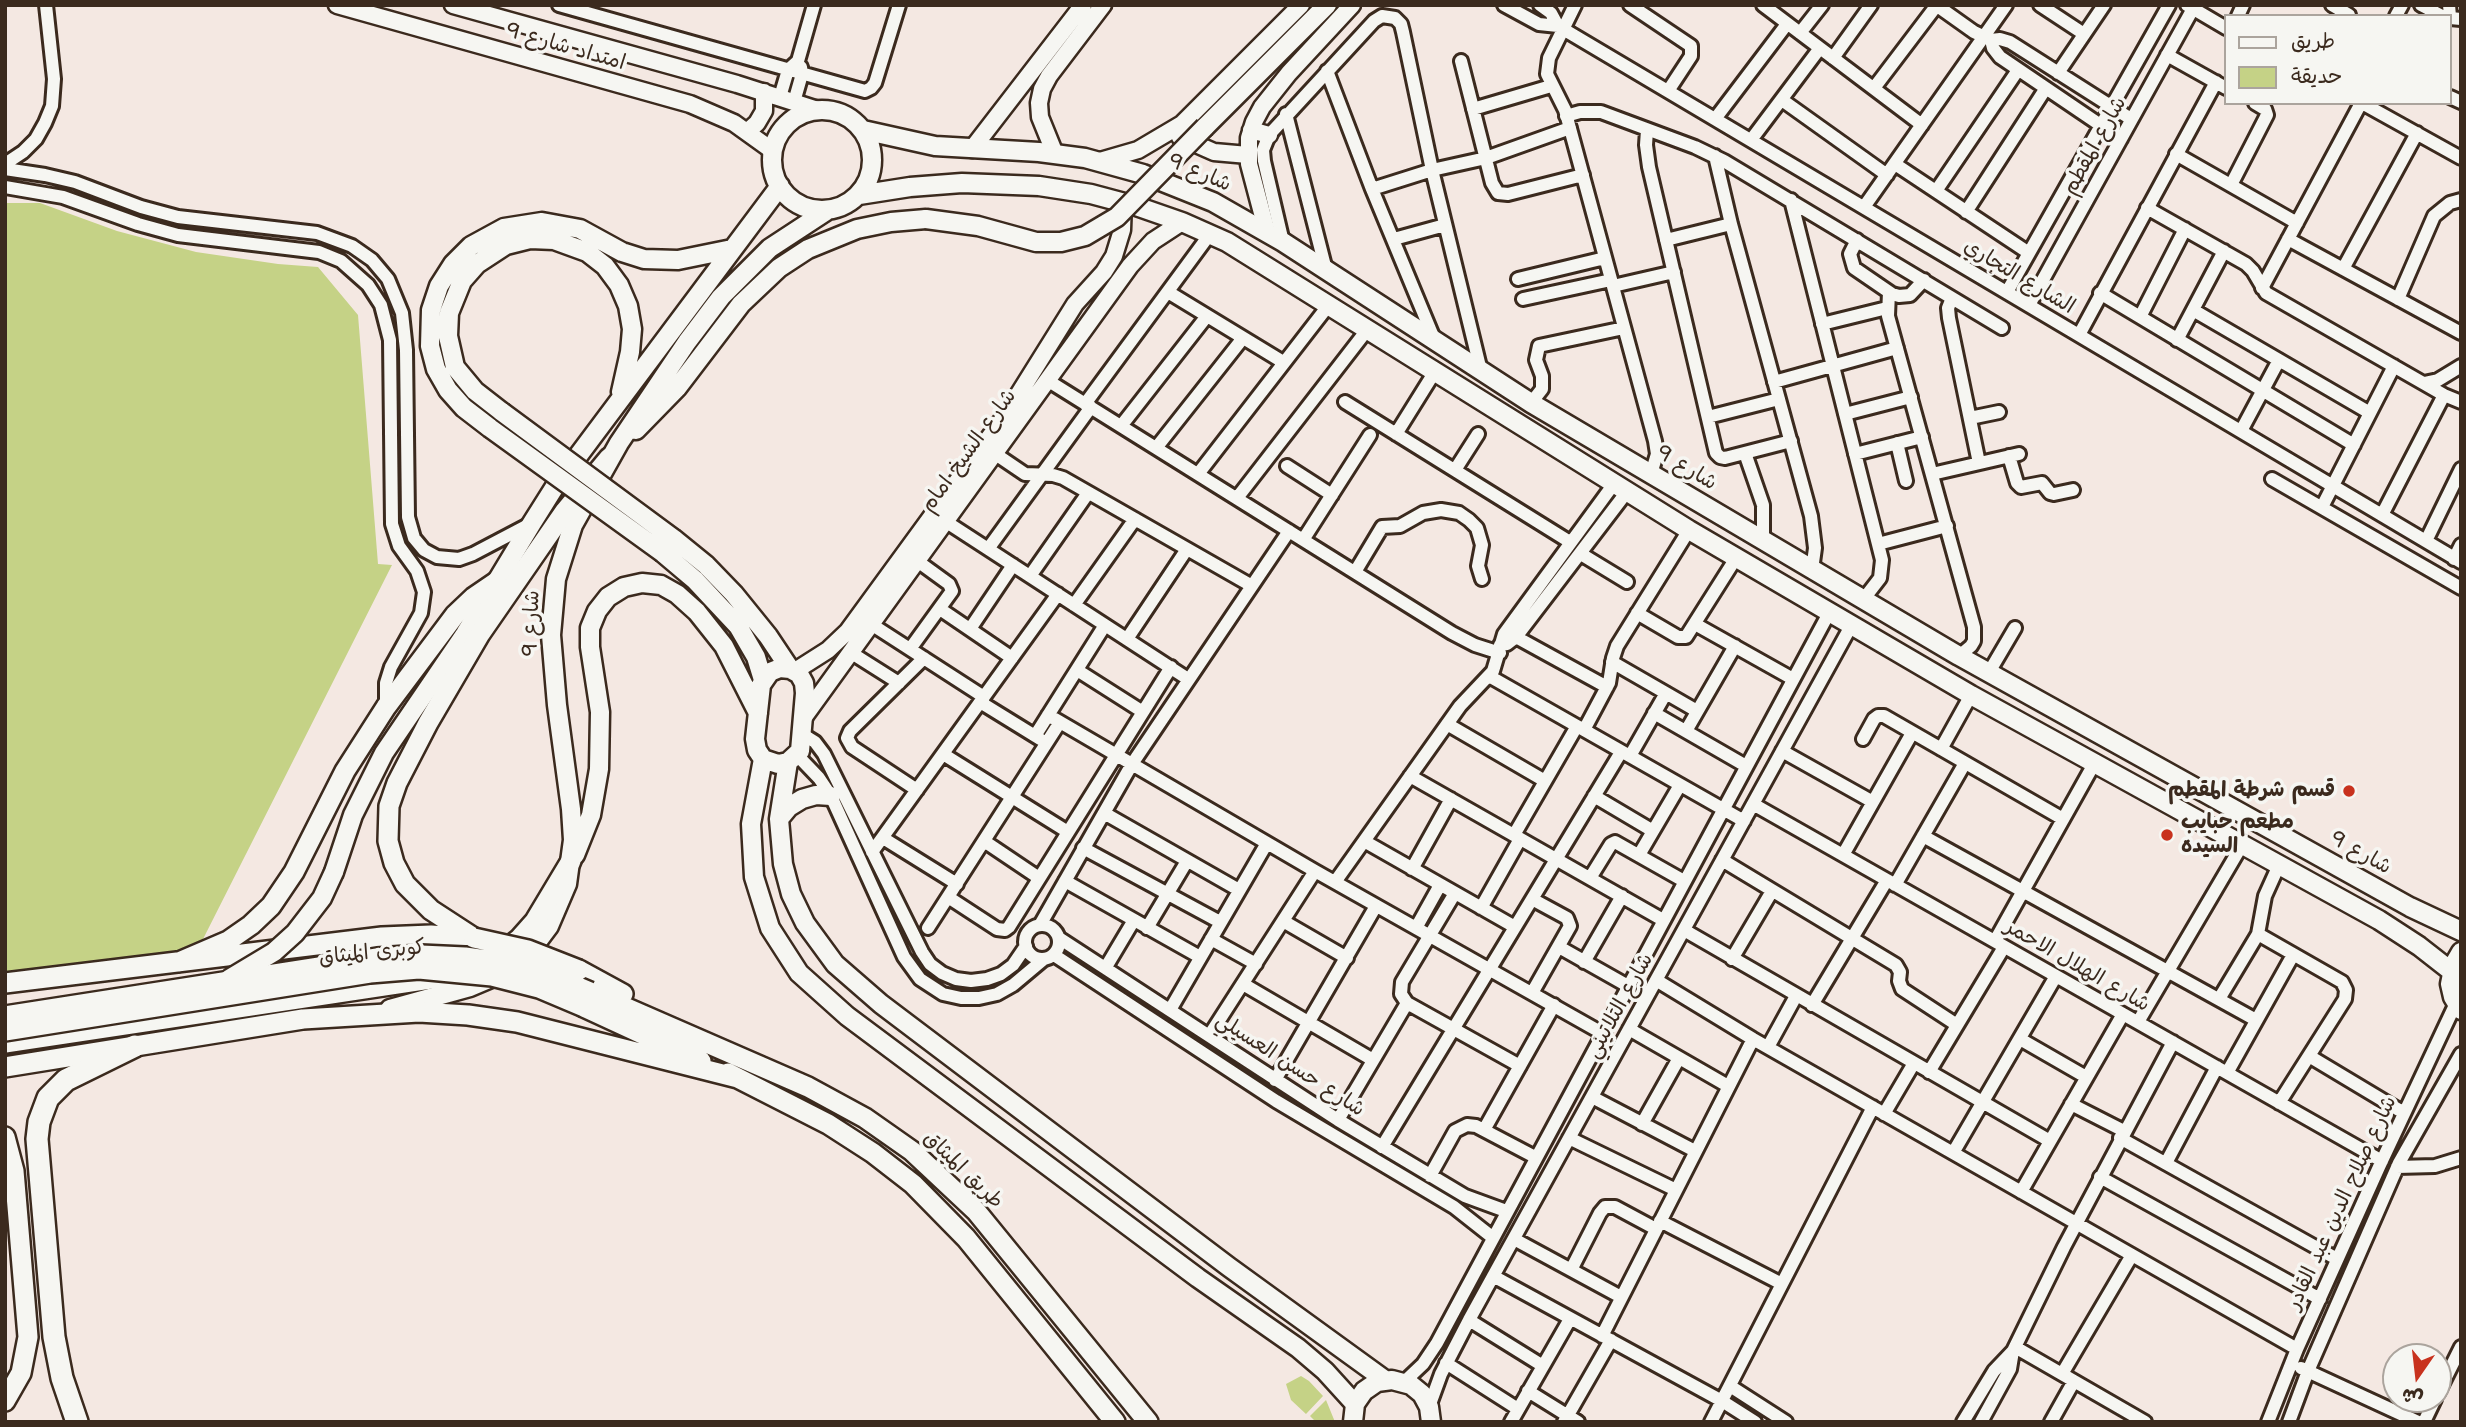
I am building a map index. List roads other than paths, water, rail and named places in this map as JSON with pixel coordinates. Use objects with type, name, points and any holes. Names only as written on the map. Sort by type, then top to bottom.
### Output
[{"type":"highway","points":[[77,1422],[62,1378],[54,1337],[37,1139],[38,1122],[48,1098],[66,1080],[135,1046]]},
{"type":"main road","points":[[474,938],[430,910],[412,893],[399,874],[387,841],[387,817],[392,794],[433,713],[480,634],[565,511],[614,450],[677,388],[741,304],[779,268],[816,245],[857,229],[891,222],[926,219],[970,224],[1036,242],[1061,242],[1085,236],[1117,217],[1327,5]]},
{"type":"main road","points":[[818,110],[843,114],[863,130],[871,146],[873,163],[869,180],[859,195],[845,205],[828,210],[804,207],[790,199],[780,186],[772,165],[773,151],[779,136],[789,123],[802,114],[818,110]]},
{"type":"main road","name":"شارع 9","points":[[863,130],[908,141],[972,149],[1055,153],[1100,161],[1190,191],[1235,213],[1531,403],[1988,674],[2422,913],[2461,931]]},
{"type":"main road","points":[[859,195],[936,184],[988,182],[1065,189],[1123,202],[1210,234],[1243,251],[1619,489],[1971,695],[2365,912],[2406,937],[2451,971]]},
{"type":"main road","name":"شارع 9","points":[[224,982],[274,952],[295,933],[322,898],[334,872],[353,815],[379,763],[458,645],[531,523],[618,401],[780,186]]},
{"type":"main road","name":"شارع 9","points":[[369,1014],[470,988],[496,976],[520,960],[541,939],[556,913],[567,884],[573,824],[555,692],[551,616],[556,579],[566,543],[614,450],[687,342],[736,280],[789,234],[828,210]]},
{"type":"main road","points":[[732,249],[678,260],[644,259],[622,252],[580,229],[542,222],[504,228],[471,246],[453,264],[439,286],[429,322],[430,346],[436,369],[448,390],[464,408],[490,428],[669,546],[706,565],[734,594],[792,670],[802,678],[805,688],[803,726],[782,790],[779,819],[783,864],[797,908],[819,945],[848,976],[881,1004],[1229,1267],[1385,1380]]},
{"type":"main road","points":[[618,401],[630,352],[632,329],[628,306],[619,285],[605,266],[587,251],[554,240],[530,239],[496,250],[477,264],[462,281],[449,313],[448,336],[455,367],[475,391],[669,546],[695,580],[738,626],[751,646],[764,680],[755,744],[763,758],[772,764],[793,759]]},
{"type":"main road","points":[[178,962],[228,941],[251,925],[271,906],[294,872],[345,771],[386,707],[455,615],[474,597],[496,582]]},
{"type":"main road","points":[[5,1043],[435,980],[462,973],[499,956],[543,911],[588,827],[597,786],[600,723],[589,638],[597,611],[608,597],[624,587],[642,583],[661,585],[677,594],[706,622],[724,646],[758,713]]},
{"type":"main road","points":[[764,680],[775,670],[792,670]]},
{"type":"main road","points":[[763,758],[751,824],[754,877],[770,928],[799,973],[847,1016],[1189,1271],[1298,1348],[1325,1371],[1354,1413],[1370,1386],[1385,1380],[1404,1382],[1417,1389],[1430,1414]]},
{"type":"main road","points":[[779,819],[789,807],[802,799],[831,796]]},
{"type":"main road","points":[[2365,912],[2376,903],[2378,888]]},
{"type":"main road","points":[[5,983],[382,937],[431,935],[474,938],[528,950],[579,970],[641,1004],[683,1032]]},
{"type":"main road","points":[[2458,1007],[2451,991],[2451,971],[2461,952]]},
{"type":"main road","name":"كوبرى الميثاق","points":[[5,1016],[377,958],[443,955],[486,959],[550,975],[587,999],[803,1110],[873,1153],[931,1201],[983,1258],[1115,1422]]},
{"type":"main road","name":"كوبرى الميثاق","points":[[5,1031],[370,973],[419,969],[468,972],[503,978],[587,999],[683,1032]]},
{"type":"main road","points":[[5,1067],[303,1019],[369,1014],[443,1013],[493,1018],[738,1078]]},
{"type":"main road","name":"طريق الميثاق","points":[[683,1032],[776,1072],[839,1103],[881,1128],[927,1164],[956,1190],[995,1233],[1148,1422]]},
{"type":"main road","points":[[5,1137],[14,1171],[28,1337],[21,1373],[5,1401]]},
{"type":"street","points":[[5,167],[36,139],[52,106],[54,79],[46,5]]},
{"type":"street","name":"امتداد شارع 9","points":[[337,5],[679,100],[712,113],[747,132],[773,151]]},
{"type":"street","points":[[559,5],[580,8],[796,68],[862,90],[871,88],[875,83],[899,5]]},
{"type":"street","points":[[787,99],[814,5]]},
{"type":"street","points":[[1055,153],[1040,117],[1040,96],[1077,26],[1083,5]]},
{"type":"street","points":[[972,149],[1077,26],[1103,5]]},
{"type":"street","points":[[1100,161],[1138,150],[1172,131],[1200,108],[1301,5]]},
{"type":"street","points":[[1267,232],[1248,155],[1251,130],[1257,114],[1267,101],[1352,5]]},
{"type":"street","name":"الشارع التجاري","points":[[1504,5],[1539,24],[1561,28],[2457,561]]},
{"type":"street","name":"الشارع التجاري","points":[[1540,5],[1551,13],[1561,28]]},
{"type":"street","points":[[1575,5],[1561,28],[1547,63],[1547,75],[1568,122],[1656,447],[1656,461],[1651,474]]},
{"type":"street","points":[[1763,5],[1922,125]]},
{"type":"street","points":[[1800,33],[1822,5]]},
{"type":"street","points":[[1833,58],[1871,5]]},
{"type":"street","points":[[1874,89],[1936,5],[1964,26],[1987,38],[2010,42],[2132,119]]},
{"type":"street","points":[[1864,207],[1987,38],[2006,5]]},
{"type":"street","points":[[2040,5],[2084,34]]},
{"type":"street","points":[[2058,72],[2104,5]]},
{"type":"street","name":"شارع المقطم","points":[[2007,292],[2169,5]]},
{"type":"street","points":[[2332,5],[2350,12]]},
{"type":"street","points":[[2421,5],[2437,14]]},
{"type":"street","points":[[2191,6],[2224,27]]},
{"type":"street","name":"شارع المقطم","points":[[2029,305],[2167,55],[2191,6]]},
{"type":"street","name":"امتداد شارع 9","points":[[463,7],[485,10],[818,110]]},
{"type":"street","points":[[1636,7],[1689,44],[1692,49],[1691,56],[1668,91]]},
{"type":"street","points":[[1283,242],[1264,161],[1269,135],[1378,18],[1386,15],[1395,18],[1401,24],[1403,32],[1432,170],[1482,371]]},
{"type":"street","points":[[1715,119],[1787,24]]},
{"type":"street","points":[[1987,38],[1997,55],[2121,139]]},
{"type":"street","points":[[1751,140],[1821,48]]},
{"type":"street","points":[[2079,335],[2176,154],[2221,85],[2167,55]]},
{"type":"street","points":[[1461,61],[1492,183],[1498,193],[1508,194],[1583,175]]},
{"type":"street","points":[[1936,191],[2018,70]]},
{"type":"street","points":[[1327,71],[1435,341]]},
{"type":"street","points":[[1474,109],[1551,86]]},
{"type":"street","points":[[1966,212],[2046,88]]},
{"type":"street","points":[[747,132],[757,123],[764,111],[764,92]]},
{"type":"street","points":[[1782,100],[1887,175]]},
{"type":"street","points":[[2231,185],[2267,115],[2265,109],[2258,105]]},
{"type":"street","points":[[2262,288],[2361,105]]},
{"type":"street","points":[[2366,105],[2461,158]]},
{"type":"street","points":[[2387,117],[2393,105]]},
{"type":"street","points":[[1372,189],[1432,170],[1486,159],[1587,111],[1601,112],[1715,156],[2002,328]]},
{"type":"street","points":[[1286,114],[1326,270]]},
{"type":"street","points":[[1251,130],[1269,135]]},
{"type":"street","points":[[1647,130],[1647,160],[1717,455],[1725,457],[1791,441]]},
{"type":"street","points":[[1172,131],[1192,144],[1214,152],[1248,155]]},
{"type":"street","points":[[2343,269],[2417,134]]},
{"type":"street","points":[[2176,154],[2297,223]]},
{"type":"street","points":[[1715,156],[1813,527],[1815,548],[1812,570]]},
{"type":"street","points":[[1895,164],[2029,253]]},
{"type":"street","points":[[5,167],[75,182],[141,207],[178,217],[317,233],[352,246],[372,260],[388,279],[402,313],[406,350],[408,517],[414,538],[424,550],[437,557],[459,559],[531,523]]},
{"type":"street","points":[[5,187],[63,197],[138,225],[177,235],[319,252],[341,261],[368,285],[381,305],[390,340],[392,524],[399,547],[421,578],[424,599],[418,619],[390,667],[386,707]]},
{"type":"street","points":[[1791,200],[1878,544],[1882,572],[1878,583],[1863,600]]},
{"type":"street","points":[[2398,299],[2434,216],[2450,202],[2461,200]]},
{"type":"street","name":"شارع الشيخ امام","points":[[792,670],[828,649],[848,631],[1005,416],[1075,304],[1104,272],[1114,256],[1122,230],[1123,202]]},
{"type":"street","points":[[2147,208],[2246,264],[2266,293],[2444,395],[2461,402]]},
{"type":"street","name":"شارع الشيخ امام","points":[[803,726],[850,652],[1137,257],[1153,241],[1182,222]]},
{"type":"street","points":[[1666,240],[1731,224]]},
{"type":"street","points":[[1394,239],[1445,225]]},
{"type":"street","points":[[2140,317],[2185,229]]},
{"type":"street","points":[[988,549],[1210,234]]},
{"type":"street","points":[[2288,239],[2461,332]]},
{"type":"street","points":[[1857,240],[1850,254],[1852,265],[1895,296],[1907,296],[1917,290],[1924,281]]},
{"type":"street","points":[[2177,340],[2224,251]]},
{"type":"street","points":[[1518,279],[1605,258]]},
{"type":"street","points":[[1523,299],[1674,272]]},
{"type":"street","points":[[1168,292],[1283,362]]},
{"type":"street","points":[[1889,292],[1887,308],[1897,348],[1975,634],[1971,646],[1958,656]]},
{"type":"street","points":[[2101,293],[2354,445]]},
{"type":"street","points":[[1952,298],[1948,313],[1979,463]]},
{"type":"street","points":[[1075,304],[1083,310],[1089,322]]},
{"type":"street","points":[[1198,474],[1328,306]]},
{"type":"street","points":[[1822,324],[1887,308]]},
{"type":"street","points":[[2193,310],[2370,413]]},
{"type":"street","points":[[1121,426],[1207,316]]},
{"type":"street","points":[[1531,403],[1542,389],[1542,376],[1536,360],[1539,346],[1624,328]]},
{"type":"street","points":[[1237,498],[1367,330]]},
{"type":"street","points":[[1156,448],[1243,338]]},
{"type":"street","points":[[1774,382],[1897,348]]},
{"type":"street","points":[[2241,431],[2279,360]]},
{"type":"street","points":[[2322,507],[2394,366]]},
{"type":"street","points":[[2424,383],[2438,380],[2461,366]]},
{"type":"street","points":[[1396,434],[1434,373]]},
{"type":"street","points":[[1047,380],[1463,639],[1500,649]]},
{"type":"street","points":[[2382,515],[2444,395]]},
{"type":"street","points":[[1845,414],[1911,397]]},
{"type":"street","points":[[1707,417],[1779,399]]},
{"type":"street","points":[[1345,401],[1570,542]]},
{"type":"street","points":[[1970,418],[1998,412]]},
{"type":"street","points":[[1455,470],[1478,434]]},
{"type":"street","points":[[1303,540],[1370,435]]},
{"type":"street","points":[[1855,454],[1922,437]]},
{"type":"street","points":[[1897,443],[1906,481]]},
{"type":"street","points":[[994,453],[1030,476],[1063,478],[1252,586]]},
{"type":"street","points":[[1745,453],[1763,505],[1763,541]]},
{"type":"street","points":[[1932,474],[2014,455],[2017,483],[2021,487],[2043,484],[2054,494],[2073,490]]},
{"type":"street","points":[[1287,466],[1332,495]]},
{"type":"street","points":[[2426,541],[2461,469]]},
{"type":"street","points":[[2272,479],[2461,588]]},
{"type":"street","points":[[1335,882],[1469,694],[1489,676],[1504,634],[1570,542],[1619,489]]},
{"type":"street","points":[[1500,649],[1516,637],[1581,554],[1619,489]]},
{"type":"street","points":[[1030,576],[1088,493]]},
{"type":"street","points":[[1355,572],[1382,527],[1400,526],[1423,513],[1441,510],[1464,516],[1477,528],[1481,539],[1478,566],[1482,579]]},
{"type":"street","points":[[1074,605],[1135,519]]},
{"type":"street","points":[[945,521],[1188,679]]},
{"type":"street","points":[[1878,544],[1947,526]]},
{"type":"street","points":[[1480,908],[1545,781],[1608,687],[1617,646],[1689,530]]},
{"type":"street","points":[[1049,957],[1032,956],[1026,946],[1026,938],[1030,931],[1041,925],[1132,764],[1289,531]]},
{"type":"street","points":[[2457,561],[2461,545]]},
{"type":"street","points":[[1127,639],[1187,549]]},
{"type":"street","points":[[1581,554],[1628,582]]},
{"type":"street","points":[[1637,612],[1681,638],[1688,635],[1736,558]]},
{"type":"street","points":[[910,649],[951,594],[950,586],[916,561]]},
{"type":"street","points":[[970,629],[1013,565]]},
{"type":"street","points":[[872,852],[1058,594]]},
{"type":"street","points":[[940,609],[1012,658]]},
{"type":"street","name":"شارع التلاتيني","points":[[1404,1382],[1430,1354],[1829,613]]},
{"type":"street","points":[[871,624],[924,657],[1040,739]]},
{"type":"street","points":[[1695,624],[1793,679]]},
{"type":"street","points":[[928,928],[1012,796],[1077,670],[1105,625]]},
{"type":"street","name":"شارع التلاتيني","points":[[1430,1414],[1446,1363],[1851,626]]},
{"type":"street","points":[[1988,674],[2015,628]]},
{"type":"street","points":[[1516,637],[1608,687]]},
{"type":"street","points":[[1686,731],[1735,646]]},
{"type":"street","points":[[850,652],[899,682]]},
{"type":"street","points":[[917,790],[850,746],[847,741],[850,731],[924,657]]},
{"type":"street","points":[[1612,662],[1698,711]]},
{"type":"street","points":[[948,897],[997,929],[1005,930],[1011,925],[1171,667]]},
{"type":"street","points":[[1077,670],[1143,712]]},
{"type":"street","points":[[1489,676],[1744,821]]},
{"type":"street","points":[[1382,1147],[1594,796],[1626,754],[1666,693]]},
{"type":"street","points":[[1941,749],[1971,695]]},
{"type":"street","points":[[1654,713],[1746,766]]},
{"type":"street","points":[[1863,739],[1874,719],[1881,716],[2063,819]]},
{"type":"street","points":[[1054,718],[1315,871],[1602,1033]]},
{"type":"street","points":[[1447,724],[1545,781]]},
{"type":"street","points":[[803,726],[824,754],[930,964],[943,973],[964,981],[979,981],[994,977],[1013,965],[1026,946]]},
{"type":"street","points":[[1843,856],[1912,733]]},
{"type":"street","points":[[1782,751],[1873,802]]},
{"type":"street","points":[[943,754],[1068,832]]},
{"type":"street","points":[[793,759],[820,778],[831,796],[908,965],[927,985],[943,994],[961,998],[988,997],[1013,985],[1059,947],[1059,938],[1052,928],[1041,925]]},
{"type":"street","points":[[1812,1005],[1852,938],[1923,836],[1965,763]]},
{"type":"street","points":[[1928,1072],[1957,1025],[2023,891],[2094,764]]},
{"type":"street","points":[[1410,776],[1663,920]]},
{"type":"street","points":[[1639,855],[1680,785]]},
{"type":"street","points":[[1594,796],[1653,831]]},
{"type":"street","points":[[1412,869],[1451,799]]},
{"type":"street","name":"شارع الهلال الاحمر","points":[[1753,804],[2381,1161],[2391,1157],[2396,1168]]},
{"type":"street","points":[[1104,813],[1239,890]]},
{"type":"street","points":[[1923,836],[2256,1020]]},
{"type":"street","points":[[883,838],[957,884]]},
{"type":"street","points":[[984,841],[1039,878]]},
{"type":"street","points":[[1364,841],[1515,927]]},
{"type":"street","points":[[1590,878],[1613,842],[1684,881]]},
{"type":"street","points":[[1170,1010],[1267,843]]},
{"type":"street","points":[[2137,1023],[2242,845]]},
{"type":"street","points":[[1083,848],[1220,922]]},
{"type":"street","points":[[1722,860],[1896,965],[1900,972],[1902,989],[1957,1025]]},
{"type":"street","points":[[1147,928],[1187,861]]},
{"type":"street","points":[[2219,999],[2258,934],[2266,896],[2279,865]]},
{"type":"street","points":[[1209,1036],[1315,871]]},
{"type":"street","points":[[1065,881],[1200,957]]},
{"type":"street","points":[[1416,928],[1440,885]]},
{"type":"street","points":[[1732,959],[1772,891]]},
{"type":"street","points":[[1455,893],[1402,982],[1401,993],[1407,1003],[1520,1066]]},
{"type":"street","points":[[1584,962],[1622,896]]},
{"type":"street","points":[[1532,899],[1569,920],[1570,929],[1532,993]]},
{"type":"street","points":[[1275,1080],[1376,906]]},
{"type":"street","points":[[1106,967],[1134,920]]},
{"type":"street","points":[[1283,921],[1347,958]]},
{"type":"street","points":[[1684,930],[2050,1142]]},
{"type":"street","points":[[2258,934],[2342,982],[2346,990],[2345,999],[2279,1103]]},
{"type":"street","name":"شارع حسن العسيلي","points":[[1059,938],[1382,1147],[1486,1206],[1506,1211]]},
{"type":"street","points":[[1211,939],[1256,964]]},
{"type":"street","points":[[1559,947],[1628,986]]},
{"type":"street","points":[[2166,1163],[2222,1070],[2256,1020],[2293,955]]},
{"type":"street","name":"شارع حسن العسيلي","points":[[1049,957],[1244,1081],[1454,1206],[1492,1237]]},
{"type":"street","points":[[1953,1153],[2056,976]]},
{"type":"street","points":[[1656,980],[1768,1048],[2297,1349]]},
{"type":"street","points":[[1242,984],[1374,1060]]},
{"type":"street","points":[[1768,1048],[1796,996]]},
{"type":"street","points":[[1338,1120],[1407,1003]]},
{"type":"street","points":[[1483,1130],[1554,1006]]},
{"type":"street","name":"شارع صلاح الدين عبد القادر","points":[[2268,1422],[2297,1349],[2381,1161],[2458,1007]]},
{"type":"street","points":[[2021,1192],[2123,1014]]},
{"type":"street","points":[[1629,1029],[1728,1086]]},
{"type":"street","points":[[1528,1391],[1570,1420],[1621,1297],[1753,1039]]},
{"type":"street","points":[[2020,1039],[2086,1077]]},
{"type":"street","points":[[1981,1422],[2010,1369],[2014,1349],[2064,1247],[2173,1042]]},
{"type":"street","name":"شارع صلاح الدين عبد القادر","points":[[2289,1422],[2308,1371],[2396,1168],[2461,1054]]},
{"type":"street","points":[[2309,1056],[2404,1113]]},
{"type":"street","points":[[1642,1124],[1679,1058]]},
{"type":"street","points":[[1712,1422],[1783,1284],[1879,1111],[1914,1063]]},
{"type":"street","points":[[1592,1097],[1696,1151]]},
{"type":"street","points":[[2071,1104],[2166,1163],[2337,1259]]},
{"type":"street","points":[[1430,1176],[1459,1128],[1472,1125],[1535,1157]]},
{"type":"street","points":[[1569,1138],[1675,1190]]},
{"type":"street","points":[[2396,1168],[2435,1167],[2461,1158]]},
{"type":"street","points":[[2100,1177],[2320,1299]]},
{"type":"street","points":[[1476,1223],[1486,1206]]},
{"type":"street","points":[[1570,1269],[1600,1213],[1605,1207],[1615,1207],[1783,1284]]},
{"type":"street","points":[[1514,1239],[1621,1297]]},
{"type":"street","points":[[2062,1374],[2132,1255]]},
{"type":"street","points":[[1493,1276],[1722,1401],[1755,1422]]},
{"type":"street","points":[[1511,1422],[1570,1319]]},
{"type":"street","points":[[1469,1320],[1543,1366]]},
{"type":"street","points":[[2452,1365],[2461,1347]]},
{"type":"street","points":[[2014,1349],[2145,1422]]},
{"type":"street","points":[[1963,1422],[1994,1371],[2014,1349]]},
{"type":"street","points":[[1446,1363],[1518,1409]]},
{"type":"street","points":[[2291,1364],[2418,1422]]},
{"type":"street","points":[[2052,1421],[2074,1381]]},
{"type":"street","points":[[1730,1386],[1786,1422]]},
{"type":"place","name":"قسم شرطة المقطم","points":[[2349,791]]},
{"type":"place","name":"مطعم حبايب السيده","points":[[2167,835]]}]
